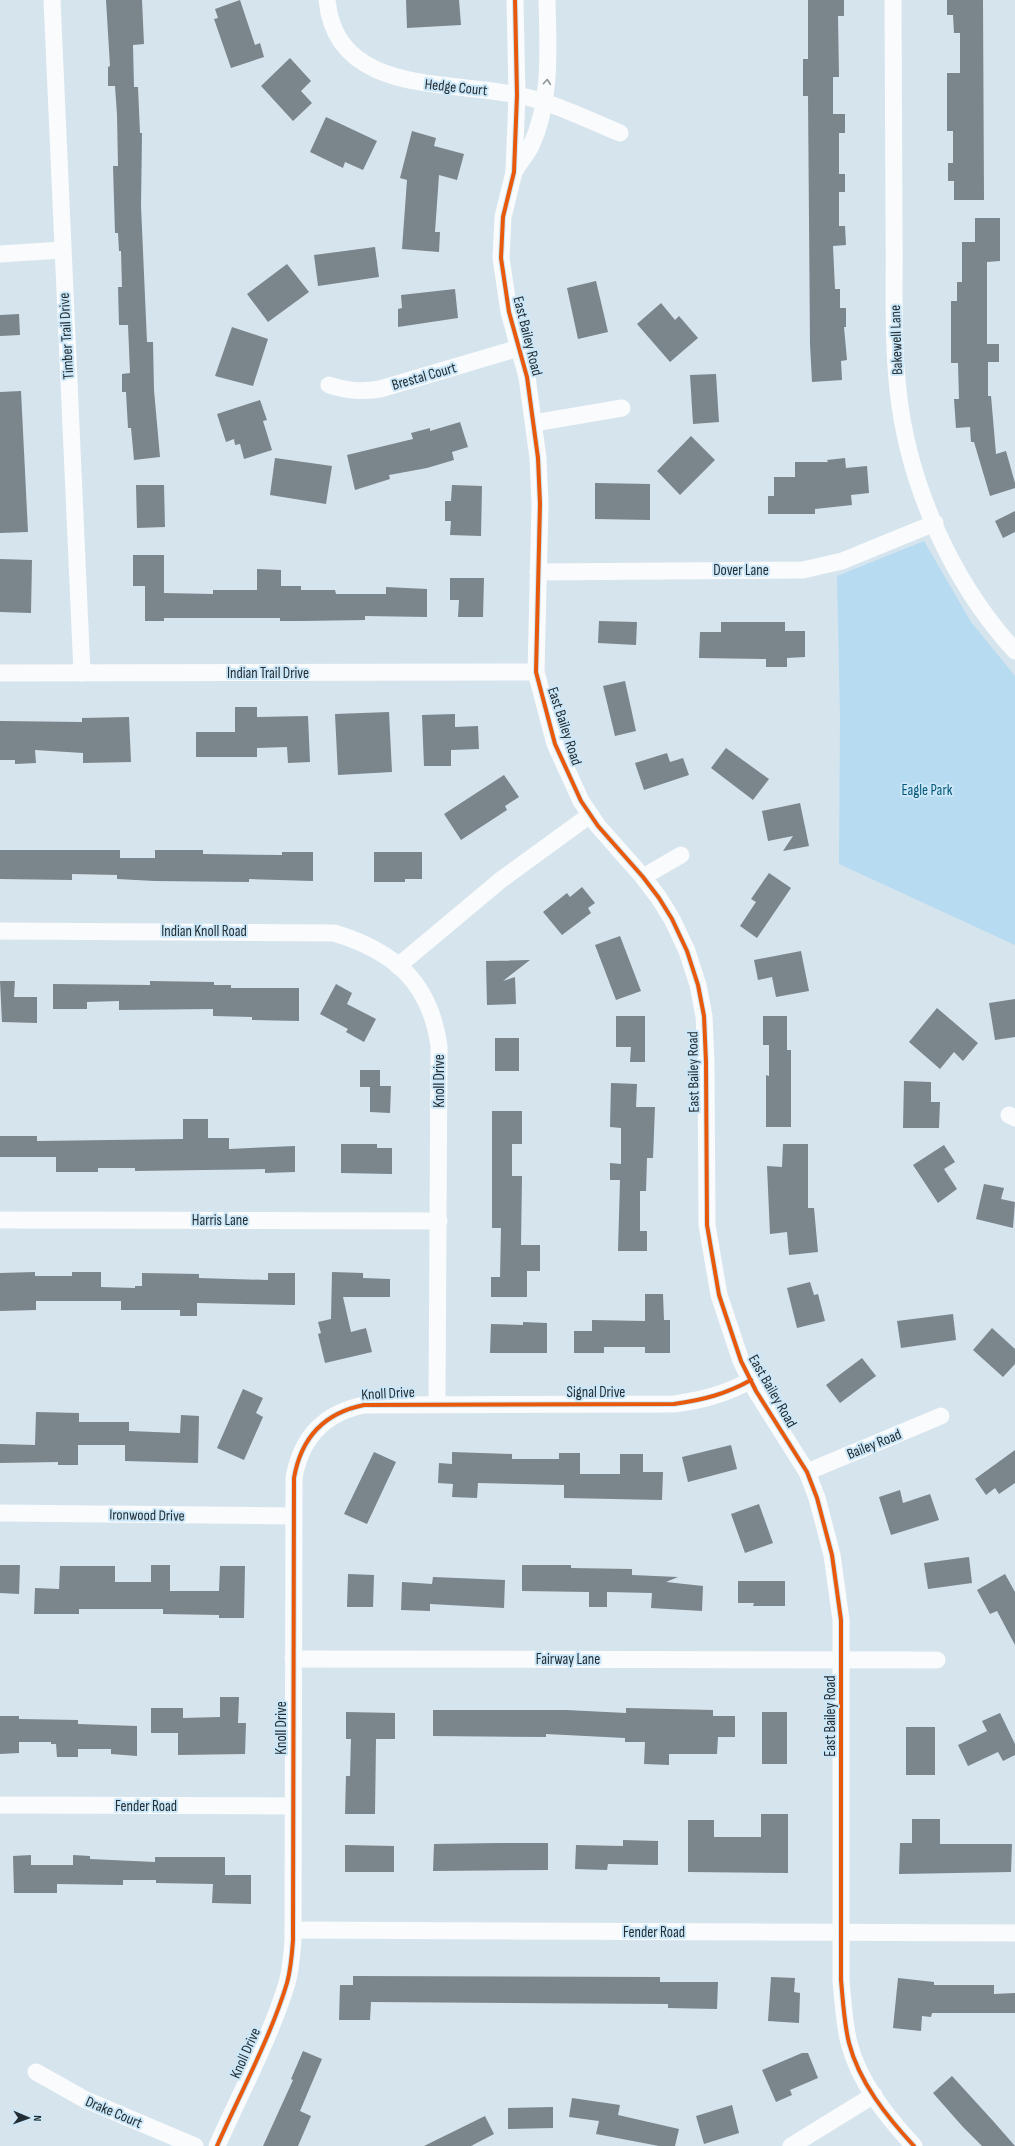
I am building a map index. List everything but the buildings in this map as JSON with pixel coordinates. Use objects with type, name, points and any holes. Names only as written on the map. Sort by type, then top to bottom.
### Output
[{"type":"street","name":"Timber Trail Drive","points":[[52,0],[82,673]]},
{"type":"street","name":"Hedge Court","points":[[327,0],[334,30],[342,43],[363,63],[383,74],[418,82],[479,88],[517,95],[545,102],[620,133]]},
{"type":"street","name":"East Bailey Road","points":[[515,0],[517,95],[514,172],[503,217],[501,258],[508,312],[527,377],[534,423],[540,504],[536,672],[555,744],[568,775],[590,815],[643,877],[672,919],[687,951],[698,985],[704,1016],[706,1062],[706,1199],[711,1254],[719,1295],[741,1361],[750,1380],[807,1472],[817,1498],[832,1555],[840,1601],[842,1659],[841,1931],[843,2003],[849,2043],[858,2070],[892,2122],[914,2146]]},
{"type":"street","name":"East Bailey Road","points":[[514,172],[530,146],[545,102],[548,71],[547,0]]},
{"type":"street","name":"Bakewell Lane","points":[[894,0],[895,351],[898,389],[910,452],[920,486],[951,561],[992,624],[1015,651]]},
{"type":"street","points":[[0,254],[62,250]]},
{"type":"street","name":"Brestal Court","points":[[329,385],[360,392],[380,389],[519,348]]},
{"type":"street","points":[[534,423],[622,408]]},
{"type":"street","name":"Dover Lane","points":[[538,572],[803,570],[842,561],[935,523]]},
{"type":"street","name":"Indian Trail Drive","points":[[0,673],[536,672]]},
{"type":"street","points":[[398,966],[502,879],[590,815]]},
{"type":"street","points":[[643,877],[681,855]]},
{"type":"street","name":"Indian Knoll Road","points":[[0,930],[334,933],[371,946],[398,966]]},
{"type":"street","name":"Knoll Drive","points":[[217,2146],[271,2025],[287,1982],[291,1963],[294,1478],[297,1461],[306,1442],[321,1424],[352,1408],[364,1405],[437,1403],[439,1221],[437,1035],[431,1014],[420,990],[398,966]]},
{"type":"street","name":"Harris Lane","points":[[0,1220],[439,1221]]},
{"type":"street","name":"Signal Drive","points":[[437,1403],[674,1404],[699,1401],[724,1394],[750,1380]]},
{"type":"street","name":"Bailey Road","points":[[807,1472],[941,1416]]},
{"type":"street","name":"Ironwood Drive","points":[[0,1513],[294,1516]]},
{"type":"street","name":"Fairway Lane","points":[[293,1659],[842,1659]]},
{"type":"street","points":[[842,1659],[937,1660]]},
{"type":"street","name":"Fender Road","points":[[0,1805],[293,1806]]},
{"type":"street","name":"Fender Road","points":[[292,1930],[841,1931],[1015,1934]]},
{"type":"street","name":"Drake Court","points":[[36,2072],[84,2099],[195,2146]]},
{"type":"street","points":[[791,2146],[874,2095]]},
{"type":"green space","name":"Eagle Park","points":[[924,541],[971,622],[1015,676],[1015,945],[839,864],[840,717],[837,576]]},
{"type":"cycle path","points":[[515,0],[517,95],[514,172],[503,217],[501,258],[509,312],[527,377],[538,458],[540,504],[536,672],[555,744],[581,801],[598,826],[643,877],[659,898],[672,919],[687,951],[698,985],[704,1016],[706,1062],[707,1225],[719,1295],[741,1361],[756,1391],[807,1472],[817,1498],[832,1555],[841,1620],[841,1980],[847,2035],[854,2057],[867,2085],[884,2111],[914,2146]]},
{"type":"cycle path","points":[[217,2146],[273,2024],[287,1983],[291,1962],[293,1940],[294,1478],[297,1464],[309,1439],[326,1421],[337,1414],[364,1405],[674,1404],[714,1396],[751,1380]]}]
